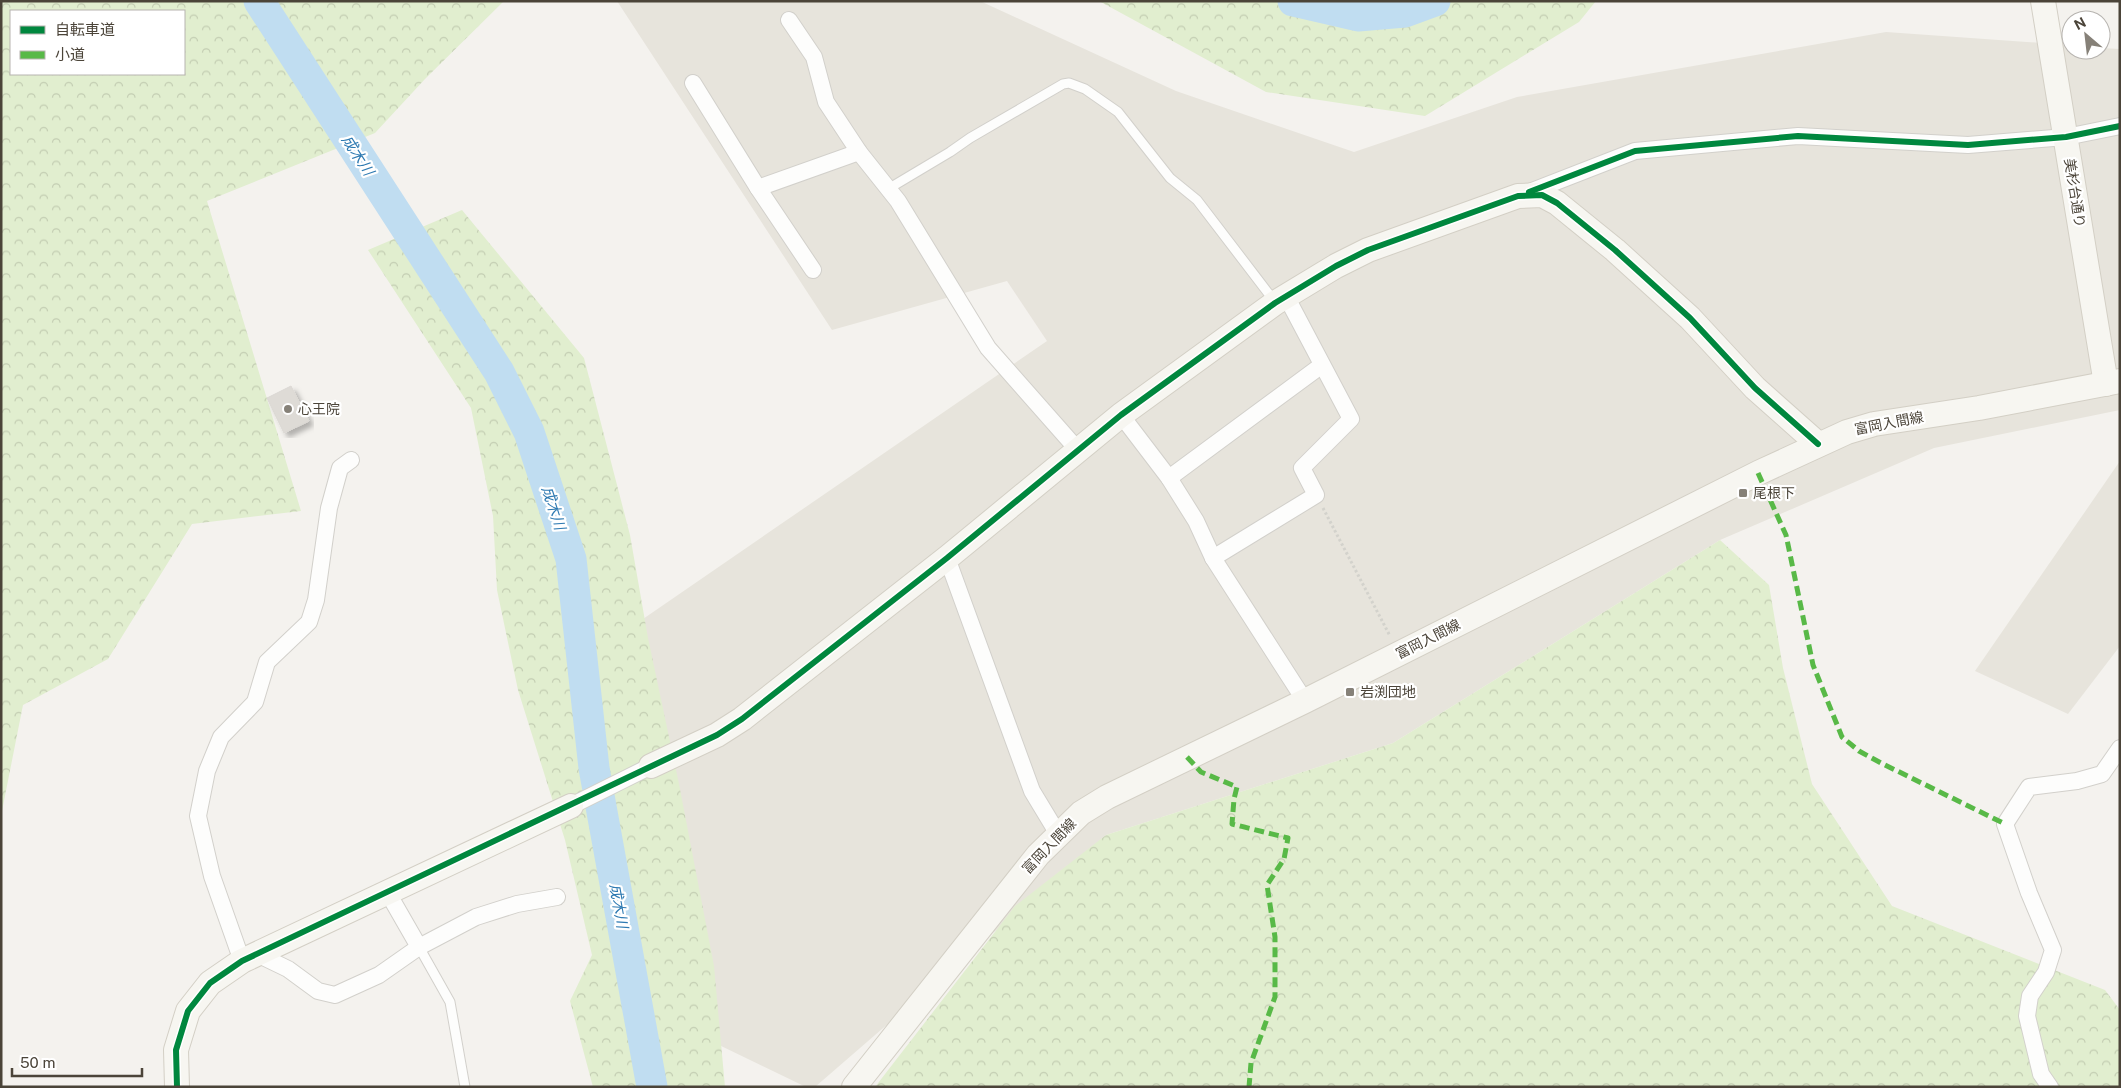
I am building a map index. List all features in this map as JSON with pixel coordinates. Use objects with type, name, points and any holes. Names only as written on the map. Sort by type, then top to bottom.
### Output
[{"type":"street","name":"美杉台通り","points":[[2043,1],[2066,137],[2113,383]]},
{"type":"street","points":[[789,20],[814,56],[826,102],[859,152],[898,201],[988,348],[1077,449]]},
{"type":"street","points":[[693,83],[758,188],[813,270]]},
{"type":"street","points":[[177,1087],[176,1050],[188,1012],[210,983],[250,957],[717,735],[742,719],[947,558],[1121,414],[1280,299],[1336,266],[1368,250],[1518,196],[1635,151],[1798,136],[1968,145],[2066,137],[2120,126]]},
{"type":"street","points":[[758,188],[859,152]]},
{"type":"street","points":[[1518,196],[1542,195],[1557,202],[1615,250],[1690,318],[1755,388],[1818,444]]},
{"type":"street","points":[[1213,558],[1316,494],[1302,468],[1351,419],[1322,365],[1280,299]]},
{"type":"street","points":[[1169,478],[1322,365]]},
{"type":"street","name":"富岡入間線","points":[[854,1087],[1010,888],[1058,834],[1081,813],[1107,798],[1818,444],[1847,432],[1874,424],[1979,408],[2113,383]]},
{"type":"street","points":[[1121,414],[1169,478],[1196,521],[1213,558],[1305,701]]},
{"type":"street","points":[[351,460],[340,468],[329,508],[316,600],[309,622],[268,662],[255,702],[221,737],[207,771],[198,816],[212,876],[250,957],[288,969],[318,991],[335,995],[379,974],[419,947],[476,917],[517,904],[557,897]]},
{"type":"street","points":[[947,558],[1032,791],[1058,834]]},
{"type":"street","points":[[2050,1087],[2041,1074],[2027,1016],[2030,996],[2046,972],[2053,950],[2029,893],[2005,824],[2029,787],[2077,781],[2102,774],[2120,748]]},
{"type":"street","points":[[388,892],[419,947]]},
{"type":"lane","points":[[888,189],[970,138],[1063,84],[1069,83],[1085,89],[1118,112],[1170,178],[1196,200],[1280,299]]},
{"type":"lane","points":[[419,947],[450,1002],[465,1087]]},
{"type":"path","points":[[1316,494],[1399,654]]},
{"type":"shaded area","points":[[617,1],[980,1],[1176,91],[1354,152],[1517,97],[1886,32],[2061,44],[2061,60],[2111,60],[2111,49],[2120,49],[2120,410],[1934,448],[1720,540],[1393,743],[1106,835],[815,1087],[806,1087],[717,1044],[627,630],[1047,341],[1007,281],[832,330]]},
{"type":"shaded area","points":[[2120,461],[2120,646],[2068,714],[1975,671]]},
{"type":"green space","points":[[1,1],[504,1],[425,79],[375,133],[207,201],[301,511],[192,524],[108,659],[23,705],[1,816]]},
{"type":"green space","points":[[1099,1],[1596,1],[1579,22],[1425,116],[1266,92]]},
{"type":"green space","points":[[462,210],[584,358],[630,535],[648,638],[679,784],[714,966],[725,1087],[593,1087],[570,1001],[592,955],[565,840],[518,690],[497,590],[493,516],[471,408],[368,250]]},
{"type":"green space","points":[[1720,540],[1769,585],[1783,668],[1812,784],[1892,906],[2105,990],[2120,1010],[2120,1087],[875,1087],[1015,906],[1106,835],[1393,743]]},
{"type":"building","name":"心王院","points":[[291,386],[309,421],[284,433],[267,398]]},
{"type":"waterway","name":"成木川","points":[[259,1],[499,372],[529,432],[571,559],[594,768],[652,1087]]},
{"type":"waterway","name":"成木川","points":[[1293,1],[1358,16],[1405,12],[1435,1]]},
{"type":"marked path","points":[[1758,473],[1786,535],[1813,665],[1842,737],[1859,751],[1881,763],[2005,824]]},
{"type":"marked path","points":[[1187,757],[1201,772],[1237,787],[1232,824],[1288,838],[1284,859],[1267,885],[1275,937],[1275,997],[1251,1063],[1249,1087]]},
{"type":"cycle path","points":[[1529,192],[1635,151],[1798,136],[1968,145],[2066,137],[2120,126]]},
{"type":"cycle path","points":[[177,1087],[176,1050],[188,1011],[210,983],[242,961],[717,735],[742,719],[947,558],[1121,415],[1275,303],[1336,266],[1368,250],[1518,196],[1542,195],[1557,203],[1615,250],[1690,318],[1755,388],[1818,444]]},
{"type":"place","name":"心王院","points":[[288,409]]},
{"type":"place","name":"尾根下","points":[[1743,493]]},
{"type":"place","name":"岩渕団地","points":[[1350,692]]}]
